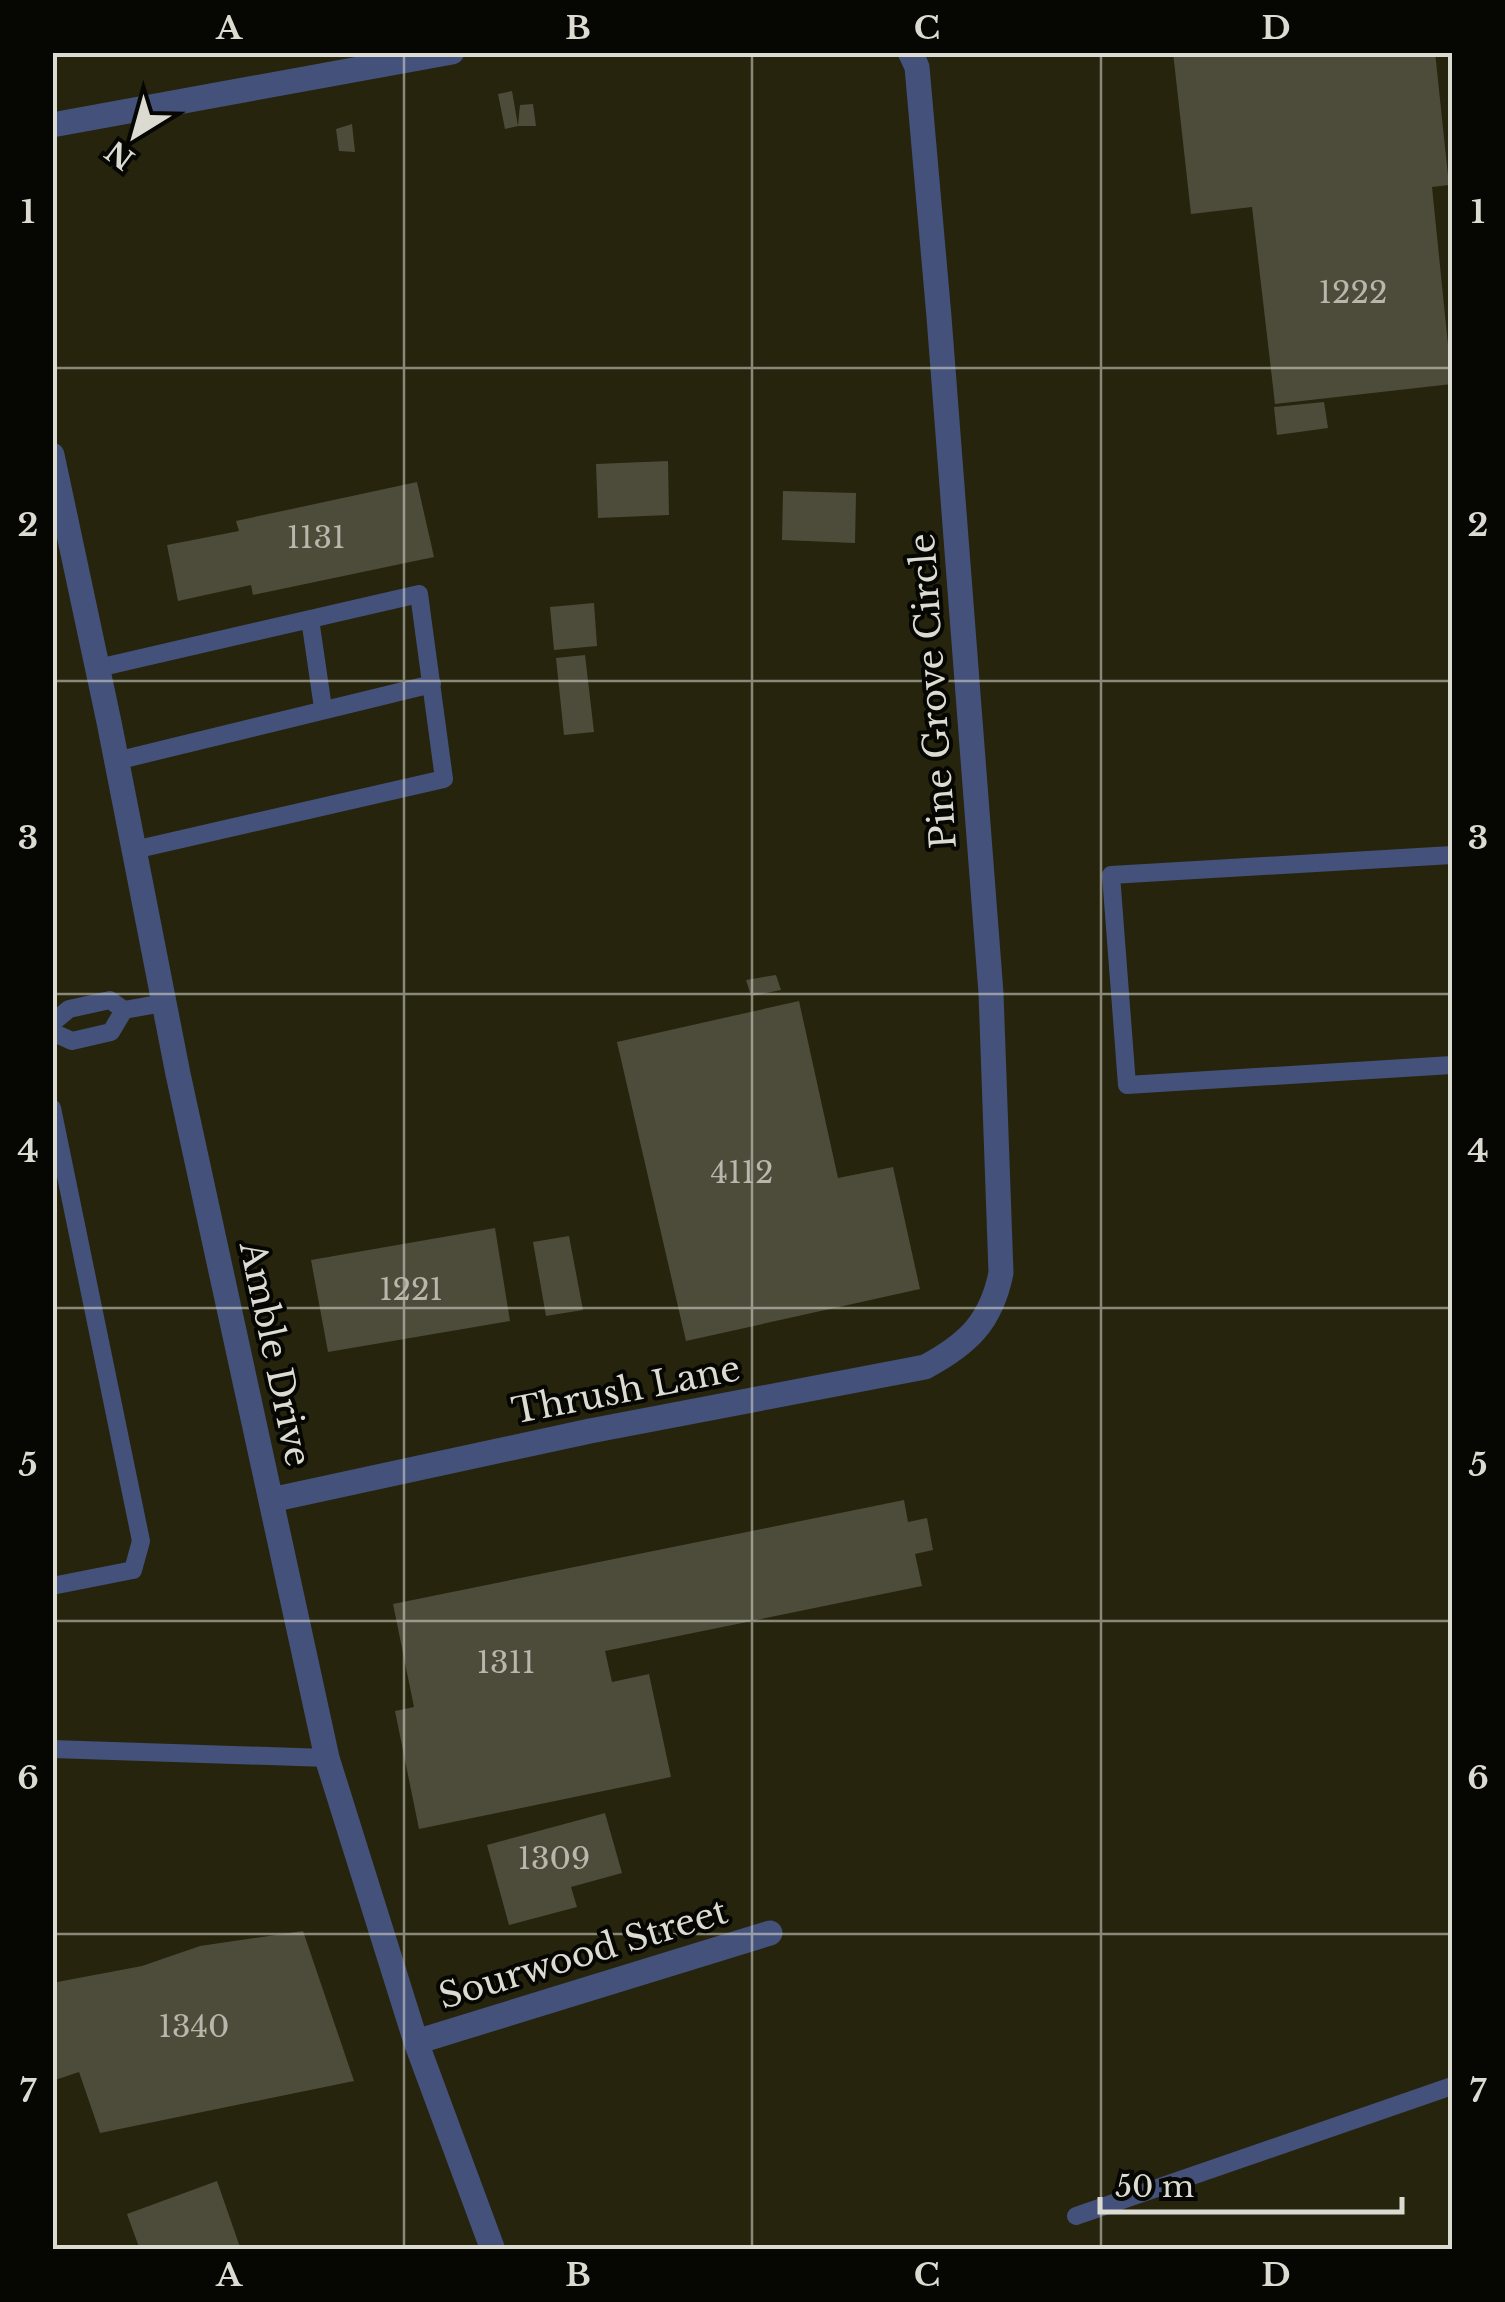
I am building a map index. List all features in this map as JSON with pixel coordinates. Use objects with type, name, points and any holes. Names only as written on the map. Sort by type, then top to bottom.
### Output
[{"type":"street","points":[[52,125],[452,52]]},
{"type":"street","name":"Pine Grove Circle","points":[[910,52],[917,66],[936,279],[991,993],[1001,1273],[982,1324]]},
{"type":"street","name":"Amble Drive","points":[[52,455],[163,1003],[326,1758],[416,2042],[494,2250]]},
{"type":"street","name":"Thrush Lane","points":[[271,1500],[590,1431],[926,1367],[958,1350],[982,1324]]},
{"type":"street","name":"Sourwood Street","points":[[416,2042],[770,1933]]},
{"type":"lane","points":[[98,668],[419,594],[444,779],[134,850]]},
{"type":"lane","points":[[310,619],[324,708]]},
{"type":"lane","points":[[116,760],[432,684]]},
{"type":"lane","points":[[1452,854],[1111,875],[1126,1085],[1452,1065]]},
{"type":"lane","points":[[52,1023],[69,1009],[110,1000],[124,1010],[163,1003]]},
{"type":"lane","points":[[52,1032],[72,1041],[111,1032],[124,1010]]},
{"type":"lane","points":[[52,1108],[141,1541],[132,1570],[52,1586]]},
{"type":"lane","points":[[52,1749],[326,1758]]},
{"type":"lane","points":[[1076,2216],[1452,2086]]},
{"type":"shaded area","points":[[53,53],[1452,53],[1452,2249],[53,2249]]},
{"type":"building","points":[[1173,52],[1435,52],[1449,185],[1432,187],[1452,384],[1275,404],[1252,207],[1191,214]]},
{"type":"building","points":[[512,91],[518,126],[505,129],[498,94]]},
{"type":"building","points":[[533,104],[536,126],[518,126],[520,105]]},
{"type":"building","points":[[352,124],[355,152],[339,151],[336,129]]},
{"type":"building","points":[[1324,402],[1328,428],[1277,435],[1274,407]]},
{"type":"building","points":[[668,461],[669,515],[598,518],[596,464]]},
{"type":"building","points":[[417,482],[434,557],[253,595],[251,585],[178,601],[167,545],[239,531],[236,521]]},
{"type":"building","points":[[783,491],[856,493],[855,543],[782,540]]},
{"type":"building","points":[[594,603],[597,646],[554,650],[550,607]]},
{"type":"building","points":[[585,655],[594,732],[564,735],[556,658]]},
{"type":"building","points":[[776,975],[781,990],[751,996],[746,980]]},
{"type":"building","points":[[799,1001],[838,1178],[893,1167],[920,1289],[686,1341],[617,1042]]},
{"type":"building","points":[[495,1228],[510,1321],[328,1352],[311,1260]]},
{"type":"building","points":[[569,1236],[583,1310],[546,1316],[533,1242]]},
{"type":"building","points":[[904,1500],[908,1522],[927,1518],[933,1550],[915,1554],[922,1586],[605,1651],[612,1682],[649,1674],[671,1777],[419,1829],[395,1711],[414,1707],[393,1604]]},
{"type":"building","points":[[605,1813],[622,1873],[571,1887],[577,1907],[509,1925],[487,1845]]},
{"type":"building","points":[[303,1931],[354,2081],[100,2133],[79,2072],[52,2081],[52,1983],[142,1966],[200,1946]]},
{"type":"building","points":[[217,2181],[241,2250],[140,2250],[127,2214]]}]
